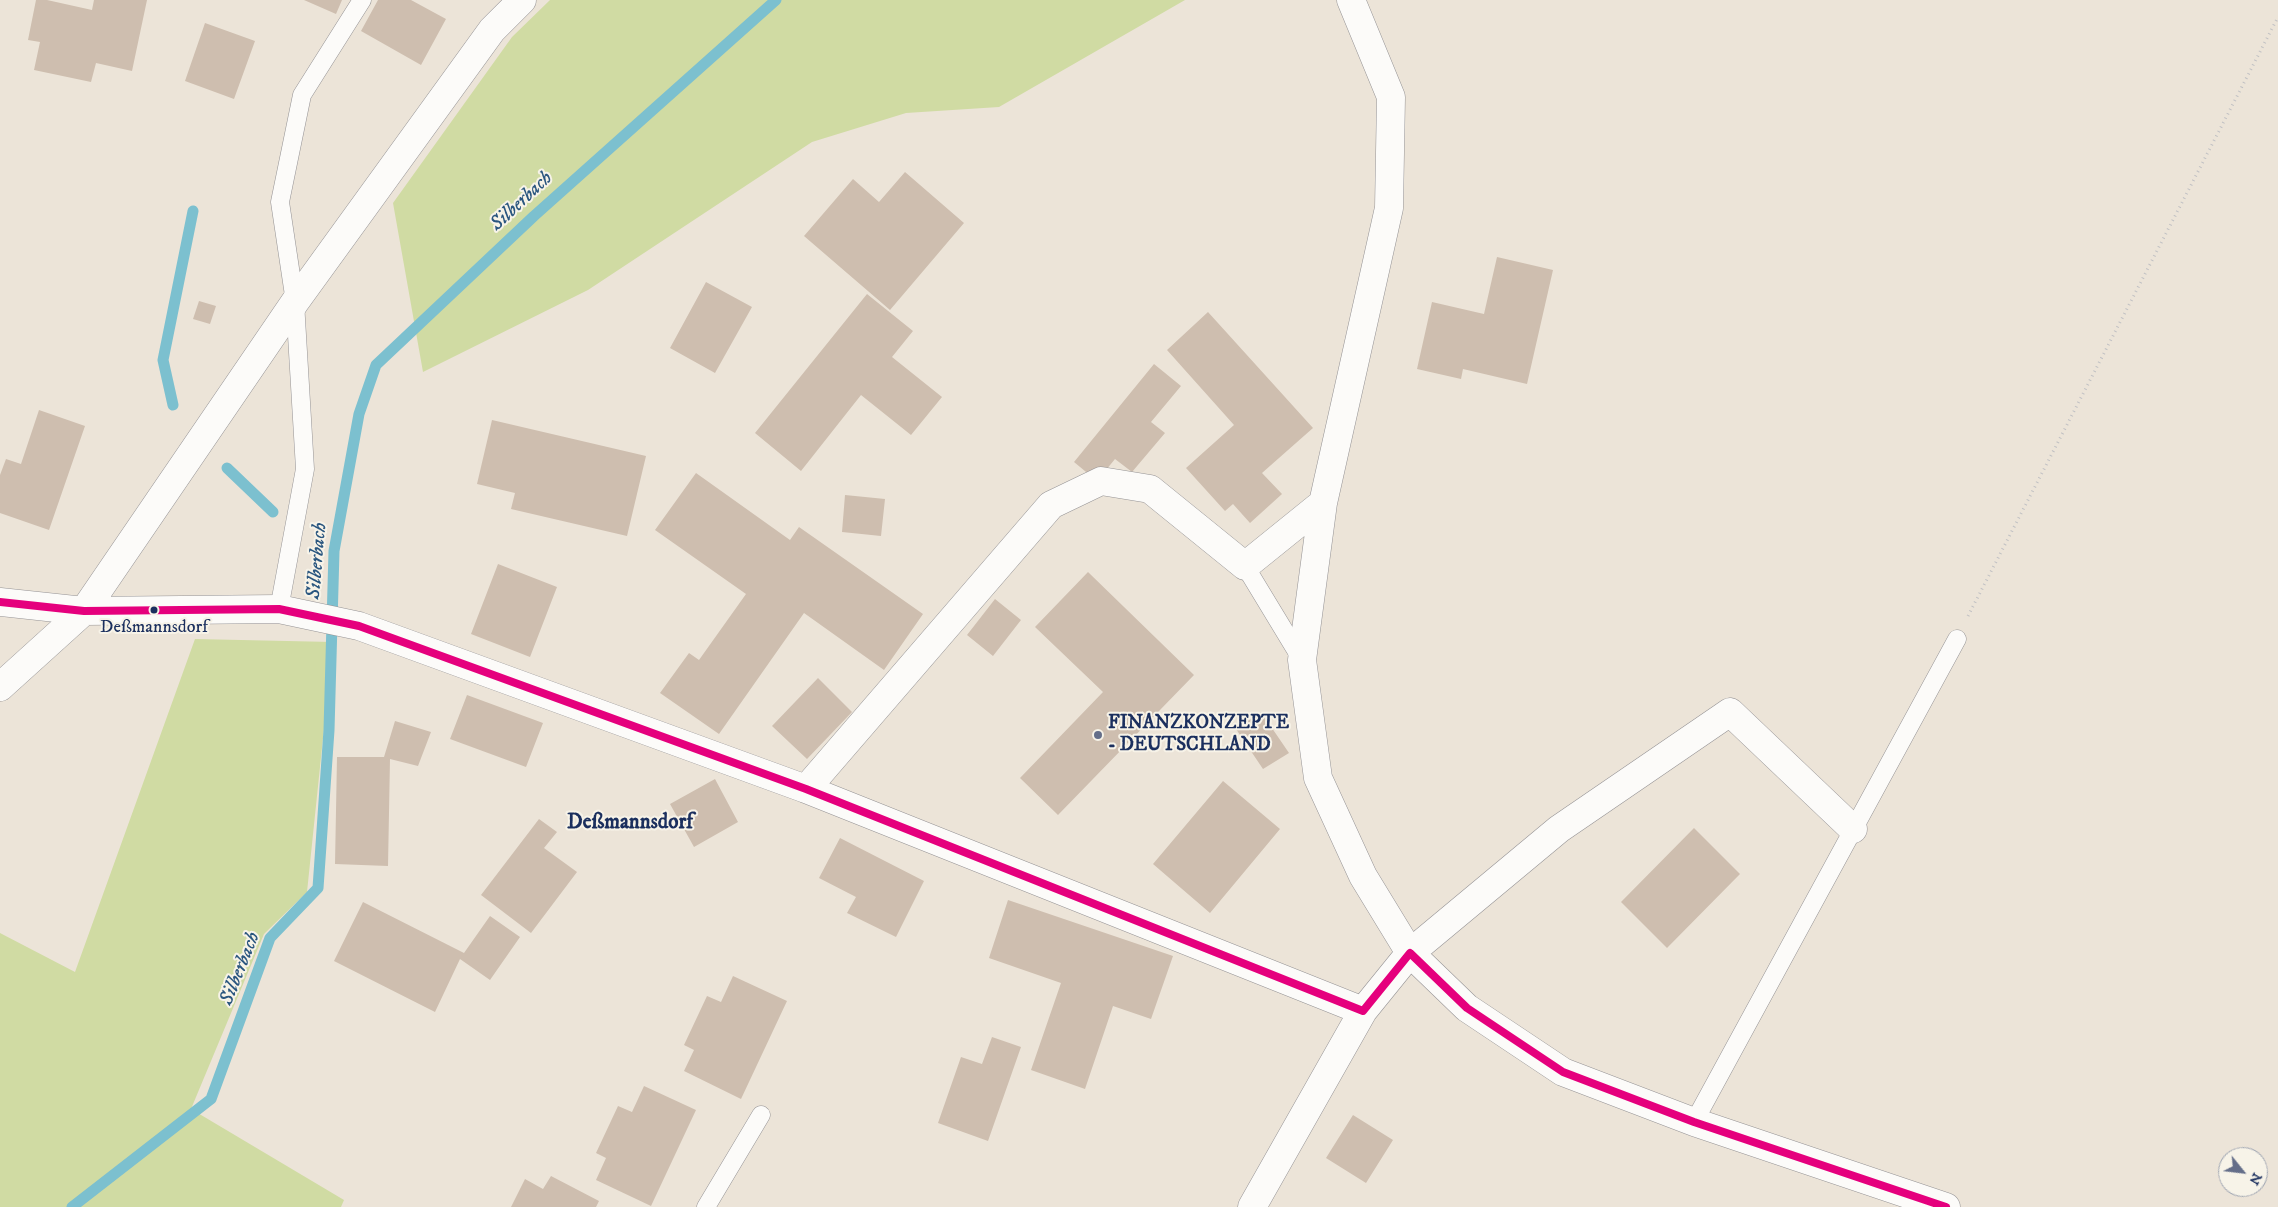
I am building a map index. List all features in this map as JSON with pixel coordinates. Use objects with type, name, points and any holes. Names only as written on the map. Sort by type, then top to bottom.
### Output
[{"type":"street","points":[[0,687],[84,611],[295,302],[492,30],[522,0]]},
{"type":"street","points":[[1351,0],[1391,97],[1389,208],[1323,503],[1302,660],[1318,778],[1363,876],[1410,953],[1467,1008],[1563,1072],[1694,1122],[1946,1207]]},
{"type":"street","points":[[806,789],[1051,505],[1101,481],[1150,489],[1245,566],[1323,503]]},
{"type":"street","points":[[0,602],[84,611],[279,609],[359,626],[806,789],[1363,1011]]},
{"type":"street","points":[[1252,1207],[1363,1011],[1410,953],[1559,829],[1730,712],[1853,829]]},
{"type":"lane","points":[[279,609],[305,470],[295,302],[280,202],[302,95],[362,0]]},
{"type":"lane","points":[[1245,566],[1302,660]]},
{"type":"lane","points":[[1694,1122],[1956,639]]},
{"type":"lane","points":[[706,1207],[761,1115]]},
{"type":"path","points":[[1956,639],[2278,17]]},
{"type":"green space","points":[[550,0],[1185,0],[999,107],[906,113],[812,142],[588,290],[423,372],[393,203],[512,37]]},
{"type":"green space","points":[[195,639],[333,642],[307,892],[264,934],[191,1109],[344,1200],[341,1207],[0,1207],[0,933],[75,972]]},
{"type":"building","points":[[36,0],[47,0],[92,10],[94,0],[147,0],[132,71],[96,63],[91,82],[34,70],[40,42],[28,40]]},
{"type":"building","points":[[304,0],[342,0],[336,14]]},
{"type":"building","points":[[378,0],[411,0],[446,19],[421,65],[361,31]]},
{"type":"building","points":[[205,23],[255,41],[234,99],[185,81]]},
{"type":"building","points":[[905,172],[964,223],[890,310],[804,236],[853,179],[879,202]]},
{"type":"building","points":[[1497,257],[1553,270],[1527,384],[1463,369],[1461,379],[1417,369],[1432,302],[1484,314]]},
{"type":"building","points":[[706,282],[752,307],[715,373],[670,348]]},
{"type":"building","points":[[867,294],[913,331],[892,357],[942,397],[911,435],[861,395],[801,471],[755,433]]},
{"type":"building","points":[[199,301],[216,306],[210,324],[193,319]]},
{"type":"building","points":[[1208,312],[1313,428],[1262,473],[1282,494],[1250,523],[1233,504],[1225,511],[1186,468],[1234,425],[1167,350]]},
{"type":"building","points":[[1154,364],[1181,386],[1151,422],[1165,433],[1132,472],[1115,459],[1097,481],[1074,462]]},
{"type":"building","points":[[39,410],[85,426],[49,530],[0,513],[0,475],[6,459],[21,464]]},
{"type":"building","points":[[492,420],[646,456],[627,536],[511,509],[515,493],[477,484]]},
{"type":"building","points":[[696,473],[790,540],[799,527],[923,614],[884,670],[804,613],[719,734],[660,693],[689,653],[699,660],[746,594],[655,530]]},
{"type":"building","points":[[845,495],[885,499],[881,536],[842,532]]},
{"type":"building","points":[[498,564],[557,587],[530,657],[471,634]]},
{"type":"building","name":"FINANZKONZEPTE - DEUTSCHLAND","points":[[1088,572],[1194,675],[1058,815],[1020,778],[1103,692],[1035,627]]},
{"type":"building","points":[[995,599],[1021,620],[993,656],[967,635]]},
{"type":"building","points":[[818,678],[852,712],[807,759],[772,726]]},
{"type":"building","points":[[467,695],[543,723],[526,767],[450,739]]},
{"type":"building","points":[[1261,712],[1289,753],[1263,769],[1236,729]]},
{"type":"building","points":[[395,721],[431,732],[418,766],[390,759],[388,866],[335,864],[337,757],[384,757]]},
{"type":"building","points":[[715,779],[738,822],[694,847],[670,804]]},
{"type":"building","points":[[1223,781],[1280,829],[1210,913],[1153,864]]},
{"type":"building","points":[[539,819],[557,832],[544,848],[577,872],[531,933],[481,895]]},
{"type":"building","points":[[1694,828],[1740,874],[1667,948],[1621,902]]},
{"type":"building","points":[[840,838],[924,881],[896,937],[847,913],[856,897],[819,878]]},
{"type":"building","points":[[1008,900],[1173,956],[1151,1019],[1113,1006],[1085,1089],[1031,1070],[1061,983],[989,958]]},
{"type":"building","points":[[363,902],[464,953],[490,916],[520,937],[490,980],[460,959],[435,1012],[334,961]]},
{"type":"building","points":[[733,976],[787,1001],[741,1099],[684,1071],[694,1050],[684,1045],[707,996],[721,1002]]},
{"type":"building","points":[[992,1037],[1021,1047],[988,1141],[938,1123],[961,1057],[982,1064]]},
{"type":"building","points":[[644,1086],[696,1110],[651,1206],[596,1180],[606,1158],[596,1153],[618,1106],[632,1112]]},
{"type":"building","points":[[1353,1115],[1393,1140],[1366,1183],[1326,1158]]},
{"type":"building","points":[[551,1176],[599,1201],[596,1207],[511,1207],[525,1179],[543,1189]]},
{"type":"waterway","name":"Silberbach","points":[[72,1207],[211,1099],[270,938],[318,888],[329,730],[334,551],[359,414],[376,365],[534,216],[776,0]]},
{"type":"waterway","points":[[173,405],[163,360],[193,211]]},
{"type":"waterway","points":[[227,468],[273,512]]},
{"type":"transit line","points":[[0,602],[84,611],[279,609],[359,626],[806,789],[1363,1011],[1410,953],[1467,1008],[1563,1072],[1694,1122],[1946,1207]]},
{"type":"place","name":"Deßmannsdorf","points":[[154,610]]},
{"type":"place","name":"FINANZKONZEPTE - DEUTSCHLAND","points":[[1098,735]]},
{"type":"district","name":"Deßmannsdorf","points":[[630,824]]}]
